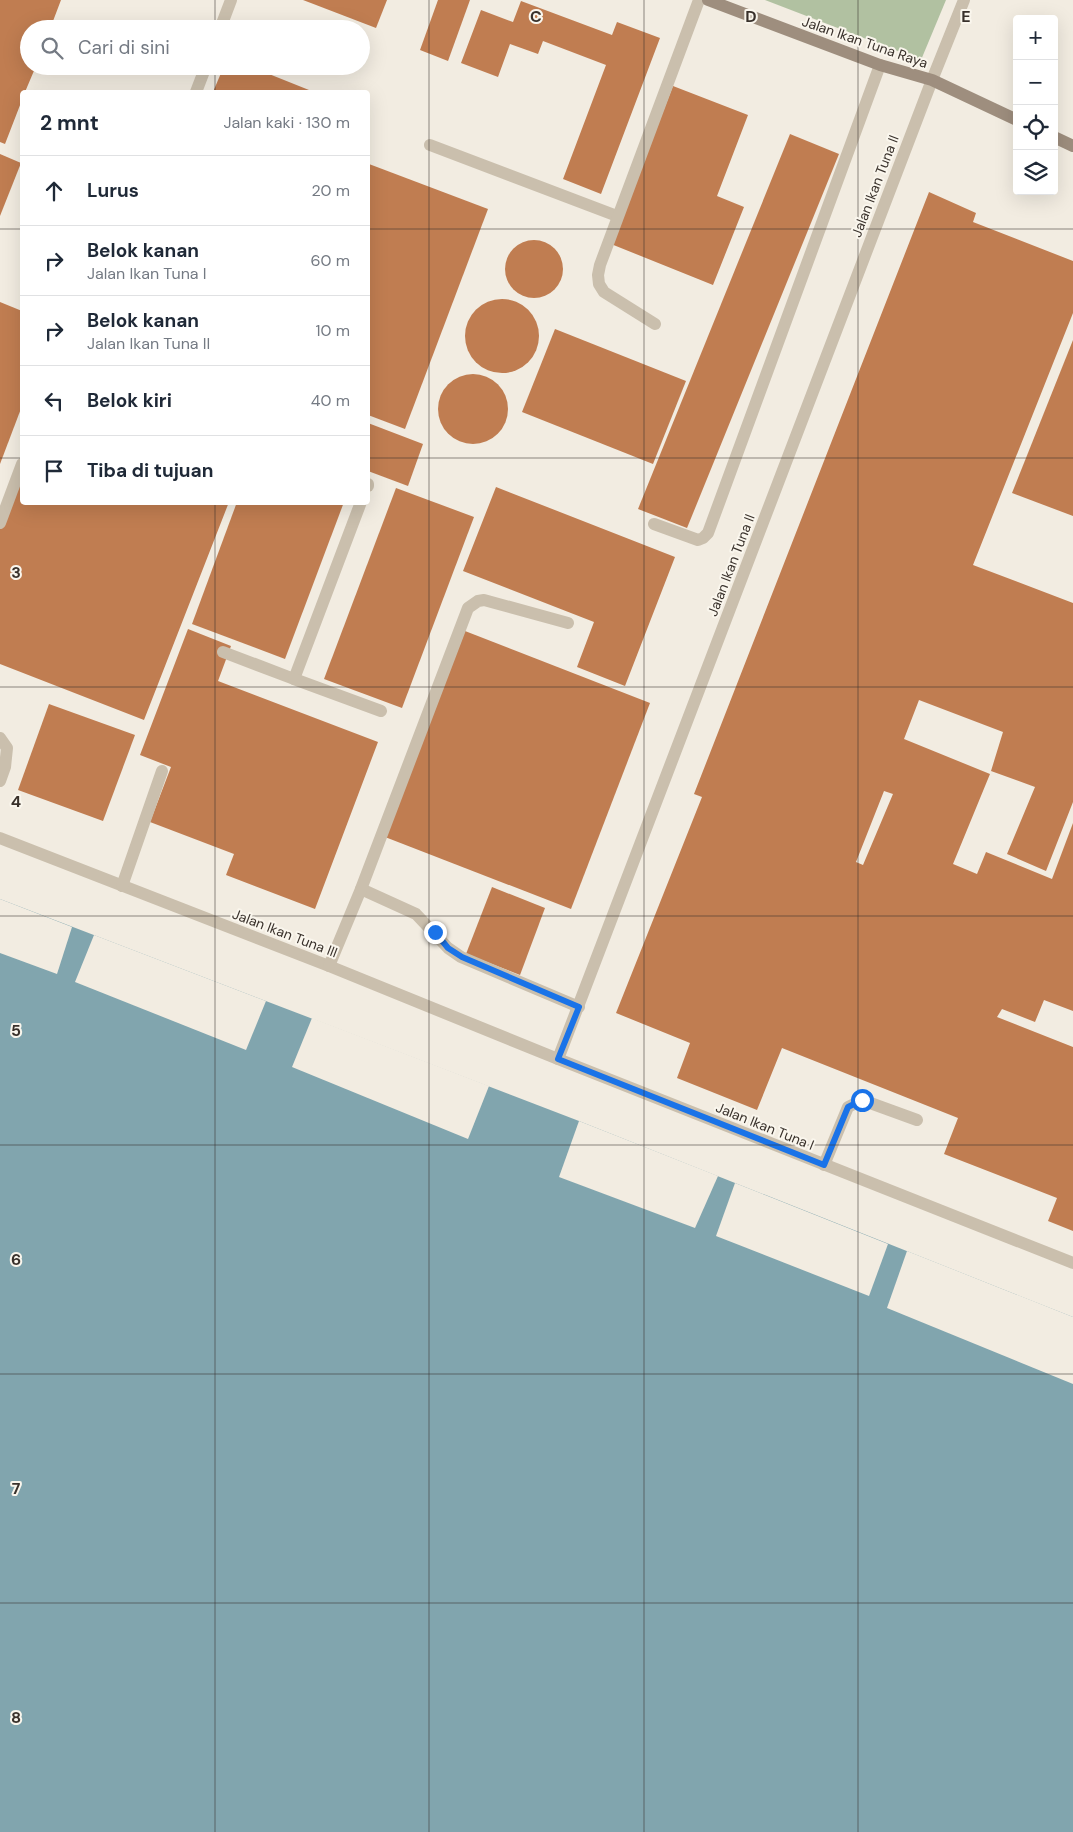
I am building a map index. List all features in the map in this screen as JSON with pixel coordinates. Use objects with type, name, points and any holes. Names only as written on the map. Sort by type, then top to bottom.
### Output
[{"type":"street","points":[[223,20],[231,0]]},
{"type":"street","points":[[656,324],[604,292],[599,284],[598,275],[600,265],[699,0]]},
{"type":"street","name":"Jalan Ikan Tuna Raya","points":[[708,0],[880,65],[932,80],[964,0]]},
{"type":"street","points":[[654,524],[698,540],[708,533],[880,65]]},
{"type":"street","points":[[197,90],[203,75]]},
{"type":"street","points":[[932,80],[1013,118]]},
{"type":"street","name":"Jalan Ikan Tuna II","points":[[558,1059],[932,80]]},
{"type":"street","points":[[1058,139],[1073,146]]},
{"type":"street","points":[[430,145],[618,216]]},
{"type":"street","points":[[0,523],[20,469]]},
{"type":"street","points":[[294,679],[360,505]]},
{"type":"street","points":[[329,966],[361,889],[468,608],[478,601],[484,600],[568,623]]},
{"type":"street","points":[[223,652],[381,710]]},
{"type":"street","points":[[0,738],[8,748],[5,767],[0,781]]},
{"type":"street","points":[[122,886],[162,771]]},
{"type":"street","name":"Jalan Ikan Tuna III","points":[[0,838],[329,966],[558,1059]]},
{"type":"street","points":[[361,889],[416,914],[448,948],[462,957],[579,1007]]},
{"type":"street","name":"Jalan Ikan Tuna I","points":[[558,1059],[1073,1263]]},
{"type":"street","points":[[824,1165],[848,1107],[862,1100],[917,1120]]},
{"type":"green space","points":[[765,0],[946,0],[921,60]]},
{"type":"water","points":[[0,899],[579,1121],[1073,1317],[1073,1832],[0,1832]]},
{"type":"pier","points":[[0,899],[72,927],[57,974],[0,953]]},
{"type":"pier","points":[[94,935],[266,1001],[246,1050],[75,982]]},
{"type":"pier","points":[[312,1018],[489,1086],[468,1139],[292,1067]]},
{"type":"pier","points":[[579,1121],[718,1176],[695,1228],[559,1177]]},
{"type":"pier","points":[[735,1183],[888,1244],[869,1296],[716,1236]]},
{"type":"pier","points":[[907,1251],[1073,1317],[1073,1384],[887,1308]]},
{"type":"building","points":[[0,0],[61,0],[53,20],[20,20],[20,75],[32,75],[26,90],[20,90],[20,105],[5,144],[0,142]]},
{"type":"building","points":[[303,0],[387,0],[376,28],[370,26],[370,20],[355,20]]},
{"type":"building","points":[[438,0],[470,0],[448,61],[420,50]]},
{"type":"building","points":[[521,1],[612,35],[617,22],[660,38],[601,194],[563,179],[606,65],[543,41],[538,54],[510,44],[498,77],[461,63],[481,10],[513,22]]},
{"type":"building","points":[[220,75],[272,75],[309,90],[214,90]]},
{"type":"building","points":[[673,86],[748,115],[717,196],[744,207],[713,285],[611,244]]},
{"type":"building","points":[[790,134],[839,154],[687,528],[638,509]]},
{"type":"building","points":[[0,154],[20,163],[20,166],[0,216]]},
{"type":"building","points":[[370,164],[488,209],[405,429],[370,416]]},
{"type":"building","points":[[929,192],[976,213],[973,222],[1073,261],[1073,313],[973,565],[1073,603],[1073,802],[1046,871],[1007,854],[1035,787],[991,771],[1003,732],[919,700],[904,739],[990,774],[953,864],[977,874],[986,852],[1052,879],[1073,823],[1073,1011],[1044,1000],[1035,1022],[1002,1009],[997,1017],[1073,1047],[1073,1231],[1048,1221],[1057,1198],[944,1154],[958,1118],[782,1048],[757,1110],[677,1078],[690,1043],[616,1013],[702,797],[694,794]],"holes":[[[884,791],[893,794],[863,865],[856,862]]]},
{"type":"building","points":[[534,240],[545,242],[555,248],[561,258],[563,269],[561,280],[555,290],[545,296],[534,298],[523,296],[513,290],[507,280],[505,269],[507,258],[513,248],[523,242]]},
{"type":"building","points":[[502,299],[523,305],[533,315],[539,336],[533,357],[523,367],[502,373],[481,367],[471,357],[465,336],[471,315],[481,305]]},
{"type":"building","points":[[0,302],[20,310],[20,411],[0,464]]},
{"type":"building","points":[[555,329],[686,381],[653,464],[522,412]]},
{"type":"building","points":[[1073,340],[1073,516],[1012,493]]},
{"type":"building","points":[[480,374],[493,380],[502,389],[506,395],[508,409],[506,423],[498,434],[487,442],[466,444],[459,442],[448,434],[440,423],[438,402],[440,395],[448,384],[459,376]]},
{"type":"building","points":[[370,424],[423,444],[408,486],[370,472]]},
{"type":"building","points":[[20,476],[20,505],[228,505],[144,720],[0,664],[0,528]]},
{"type":"building","points":[[496,487],[675,557],[625,686],[577,667],[594,622],[463,571]]},
{"type":"building","points":[[396,488],[474,517],[402,708],[324,679]]},
{"type":"building","points":[[236,505],[343,505],[285,659],[192,624]]},
{"type":"building","points":[[188,629],[231,646],[218,681],[378,742],[315,909],[226,875],[234,854],[150,822],[171,767],[140,755]]},
{"type":"building","points":[[465,631],[650,703],[571,909],[385,837]]},
{"type":"building","points":[[49,704],[135,735],[103,821],[18,790]]},
{"type":"building","points":[[492,887],[545,908],[520,975],[466,954]]},
{"type":"route","points":[[435,932],[454,953],[579,1007],[558,1059],[824,1165],[848,1107],[862,1100]]}]
